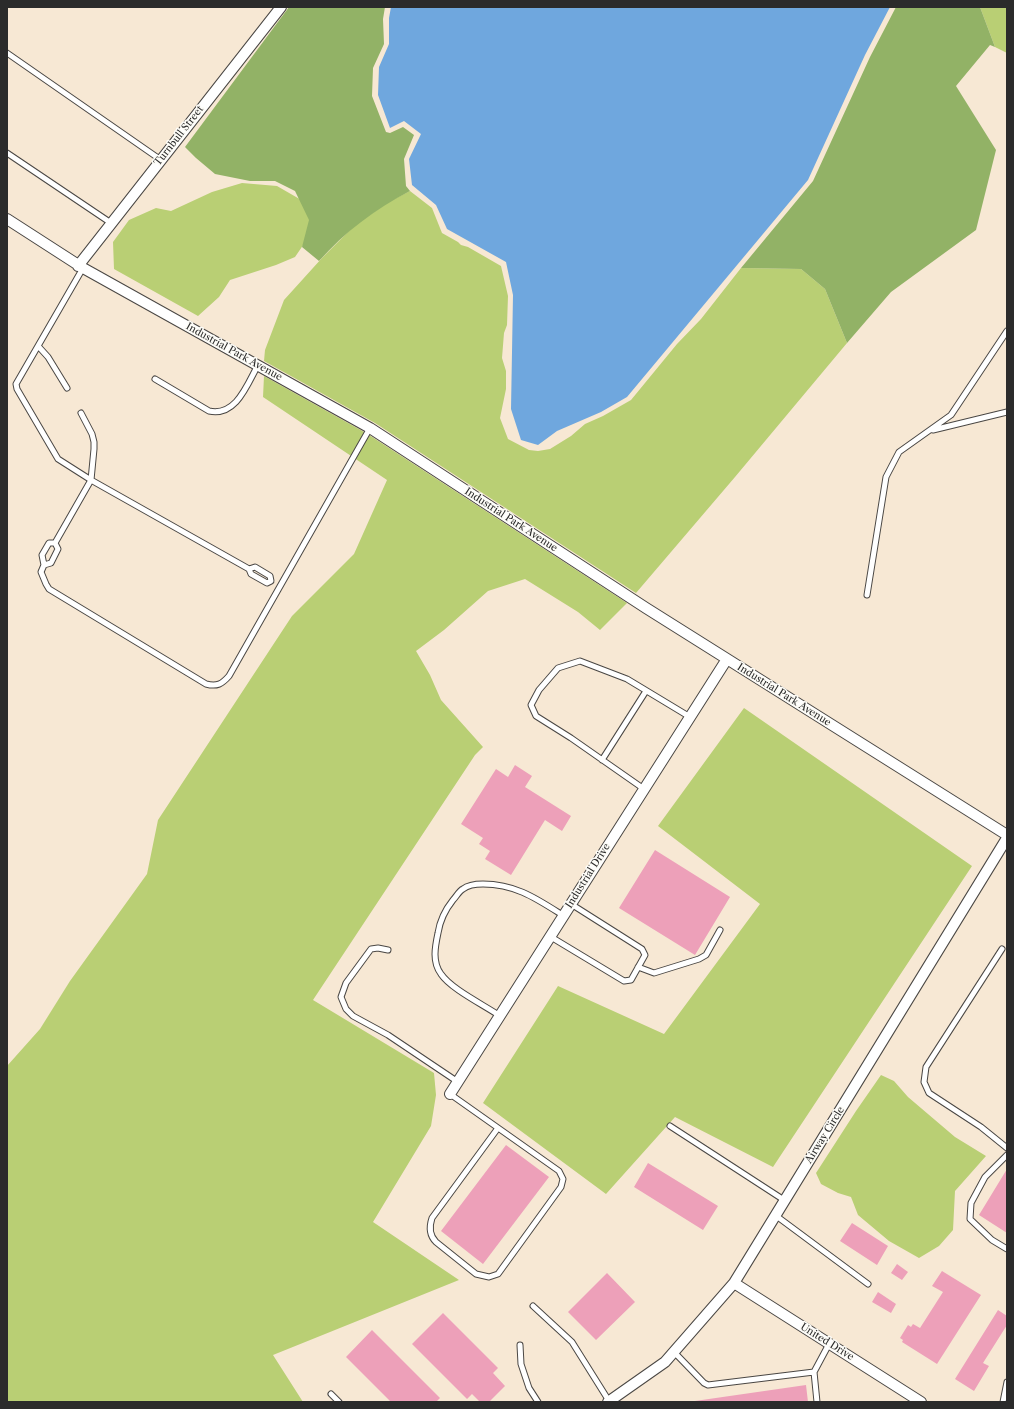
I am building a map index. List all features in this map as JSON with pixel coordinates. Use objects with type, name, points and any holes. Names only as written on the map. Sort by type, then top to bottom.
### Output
[{"type":"street","name":"Turnbull Street","points":[[80,267],[111,223],[281,7]]},
{"type":"street","name":"Industrial Park Avenue","points":[[7,218],[80,267],[370,428],[727,659],[1007,837]]},
{"type":"street","name":"Industrial Drive","points":[[450,1094],[727,659]]},
{"type":"street","name":"Airway Circle","points":[[609,1402],[665,1362],[734,1283],[1007,837]]},
{"type":"street","name":"United Drive","points":[[734,1283],[921,1402]]},
{"type":"lane","points":[[7,53],[161,160]]},
{"type":"lane","points":[[7,153],[111,223]]},
{"type":"lane","points":[[80,267],[16,384],[17,389],[58,458],[91,480],[249,569],[251,574],[267,583],[271,581],[280,586]]},
{"type":"lane","points":[[867,595],[886,477],[899,452],[951,415],[1007,331]]},
{"type":"lane","points":[[38,346],[48,357],[66,388]]},
{"type":"lane","points":[[155,379],[209,411],[215,412],[228,408],[239,400],[258,365]]},
{"type":"lane","points":[[930,430],[1007,412]]},
{"type":"lane","points":[[55,543],[91,480],[94,442],[92,434],[81,413]]},
{"type":"lane","points":[[55,543],[49,543],[42,555],[44,565],[41,572],[49,589],[206,684],[213,686],[220,685],[229,676],[370,428]]},
{"type":"lane","points":[[44,565],[51,563],[58,549],[55,543]]},
{"type":"lane","points":[[644,789],[571,738],[536,716],[531,705],[539,690],[558,668],[580,661],[627,679],[690,717]]},
{"type":"lane","points":[[602,760],[646,691]]},
{"type":"lane","points":[[500,1016],[451,985],[436,967],[435,951],[440,922],[447,908],[462,889],[476,884],[494,884],[514,888],[537,899],[564,916]]},
{"type":"lane","points":[[551,937],[624,981],[631,980],[645,955],[642,949],[570,904]]},
{"type":"lane","points":[[638,967],[654,973],[698,959],[706,955],[720,930]]},
{"type":"lane","points":[[388,950],[378,948],[371,949],[346,983],[341,997],[346,1008],[354,1016],[388,1035],[458,1082]]},
{"type":"lane","points":[[1002,949],[926,1067],[924,1082],[929,1093],[981,1127],[1007,1148]]},
{"type":"lane","points":[[450,1094],[560,1171],[563,1183],[498,1274],[485,1276],[476,1274],[436,1242],[431,1236],[430,1227],[432,1218],[498,1128]]},
{"type":"lane","points":[[670,1126],[784,1200]]},
{"type":"lane","points":[[1007,1155],[985,1177],[971,1203],[970,1219],[992,1240],[1007,1248]]},
{"type":"lane","points":[[775,1215],[868,1284]]},
{"type":"lane","points":[[534,1306],[572,1342],[609,1402]]},
{"type":"lane","points":[[817,1402],[814,1372],[829,1344]]},
{"type":"lane","points":[[520,1345],[521,1364],[530,1388],[538,1402]]},
{"type":"lane","points":[[674,1352],[704,1383],[708,1385],[814,1372]]},
{"type":"lane","points":[[1003,1402],[1007,1382]]},
{"type":"lane","points":[[331,1394],[340,1402]]},
{"type":"green space","points":[[289,7],[385,7],[383,19],[384,44],[373,68],[372,96],[386,132],[390,133],[403,127],[414,135],[404,159],[406,186],[410,191],[385,205],[361,222],[339,240],[319,261],[302,247],[309,220],[295,191],[275,181],[250,181],[215,174],[185,147]]},
{"type":"green space","points":[[896,7],[980,7],[995,47],[990,45],[956,86],[996,150],[976,230],[891,292],[847,343],[825,289],[801,269],[741,268],[813,181],[870,57]]},
{"type":"green space","points":[[980,7],[1007,7],[1007,53],[995,47]]},
{"type":"green space","points":[[242,183],[277,186],[303,201],[310,215],[308,238],[295,257],[276,265],[230,280],[219,297],[198,316],[114,269],[113,242],[129,220],[156,208],[171,211],[212,192]]},
{"type":"green space","points":[[410,191],[432,208],[442,233],[501,266],[508,296],[507,325],[504,333],[502,358],[506,371],[506,389],[500,418],[508,439],[529,450],[538,451],[550,449],[571,436],[585,424],[603,416],[631,400],[677,344],[701,319],[741,268],[801,269],[825,289],[847,343],[636,593],[375,423],[264,361],[265,350],[284,300],[322,258],[355,225],[388,202]]},
{"type":"green space","points":[[264,376],[366,433],[627,603],[600,630],[578,612],[525,579],[488,591],[444,630],[416,651],[430,675],[441,700],[483,747],[475,755],[313,1000],[434,1073],[436,1095],[431,1126],[373,1222],[459,1280],[273,1355],[303,1402],[7,1402],[7,1066],[40,1029],[70,981],[147,874],[158,820],[292,616],[354,554],[387,480],[263,397]]},
{"type":"green space","points":[[744,708],[972,866],[773,1167],[675,1117],[606,1194],[483,1103],[558,986],[664,1034],[760,904],[658,826]]},
{"type":"green space","points":[[881,1075],[894,1081],[908,1097],[955,1137],[986,1156],[955,1191],[953,1230],[939,1246],[919,1258],[889,1241],[858,1215],[851,1197],[838,1193],[821,1184],[816,1173]]},
{"type":"water","points":[[391,7],[890,7],[865,55],[808,180],[627,397],[601,412],[557,431],[538,445],[521,440],[511,409],[513,295],[506,262],[447,229],[436,205],[412,185],[409,159],[421,134],[404,121],[390,128],[378,95],[379,67],[389,44],[389,18]]},
{"type":"building","points":[[515,765],[532,776],[525,787],[571,816],[562,831],[545,820],[511,875],[485,859],[490,851],[479,844],[483,838],[461,824],[496,769],[508,777]]},
{"type":"building","points":[[655,850],[730,897],[695,955],[619,908]]},
{"type":"building","points":[[506,1145],[549,1177],[483,1264],[441,1231]]},
{"type":"building","points":[[648,1163],[718,1206],[703,1230],[634,1187]]},
{"type":"building","points":[[1007,1169],[1007,1233],[979,1215]]},
{"type":"building","points":[[852,1223],[888,1246],[877,1265],[840,1241]]},
{"type":"building","points":[[897,1264],[908,1272],[902,1280],[891,1273]]},
{"type":"building","points":[[942,1271],[981,1295],[937,1364],[902,1342],[903,1340],[900,1338],[908,1325],[911,1327],[913,1324],[920,1328],[943,1292],[932,1286]]},
{"type":"building","points":[[607,1273],[635,1302],[596,1340],[568,1312]]},
{"type":"building","points":[[878,1292],[896,1304],[891,1313],[872,1302]]},
{"type":"building","points":[[998,1310],[1007,1316],[1007,1325],[983,1363],[989,1366],[974,1391],[955,1379]]},
{"type":"building","points":[[443,1313],[498,1368],[493,1373],[505,1386],[489,1402],[480,1402],[472,1394],[467,1399],[412,1344]]},
{"type":"building","points":[[372,1330],[440,1398],[436,1402],[391,1402],[346,1357]]},
{"type":"building","points":[[806,1385],[808,1402],[695,1402],[695,1401]]}]
